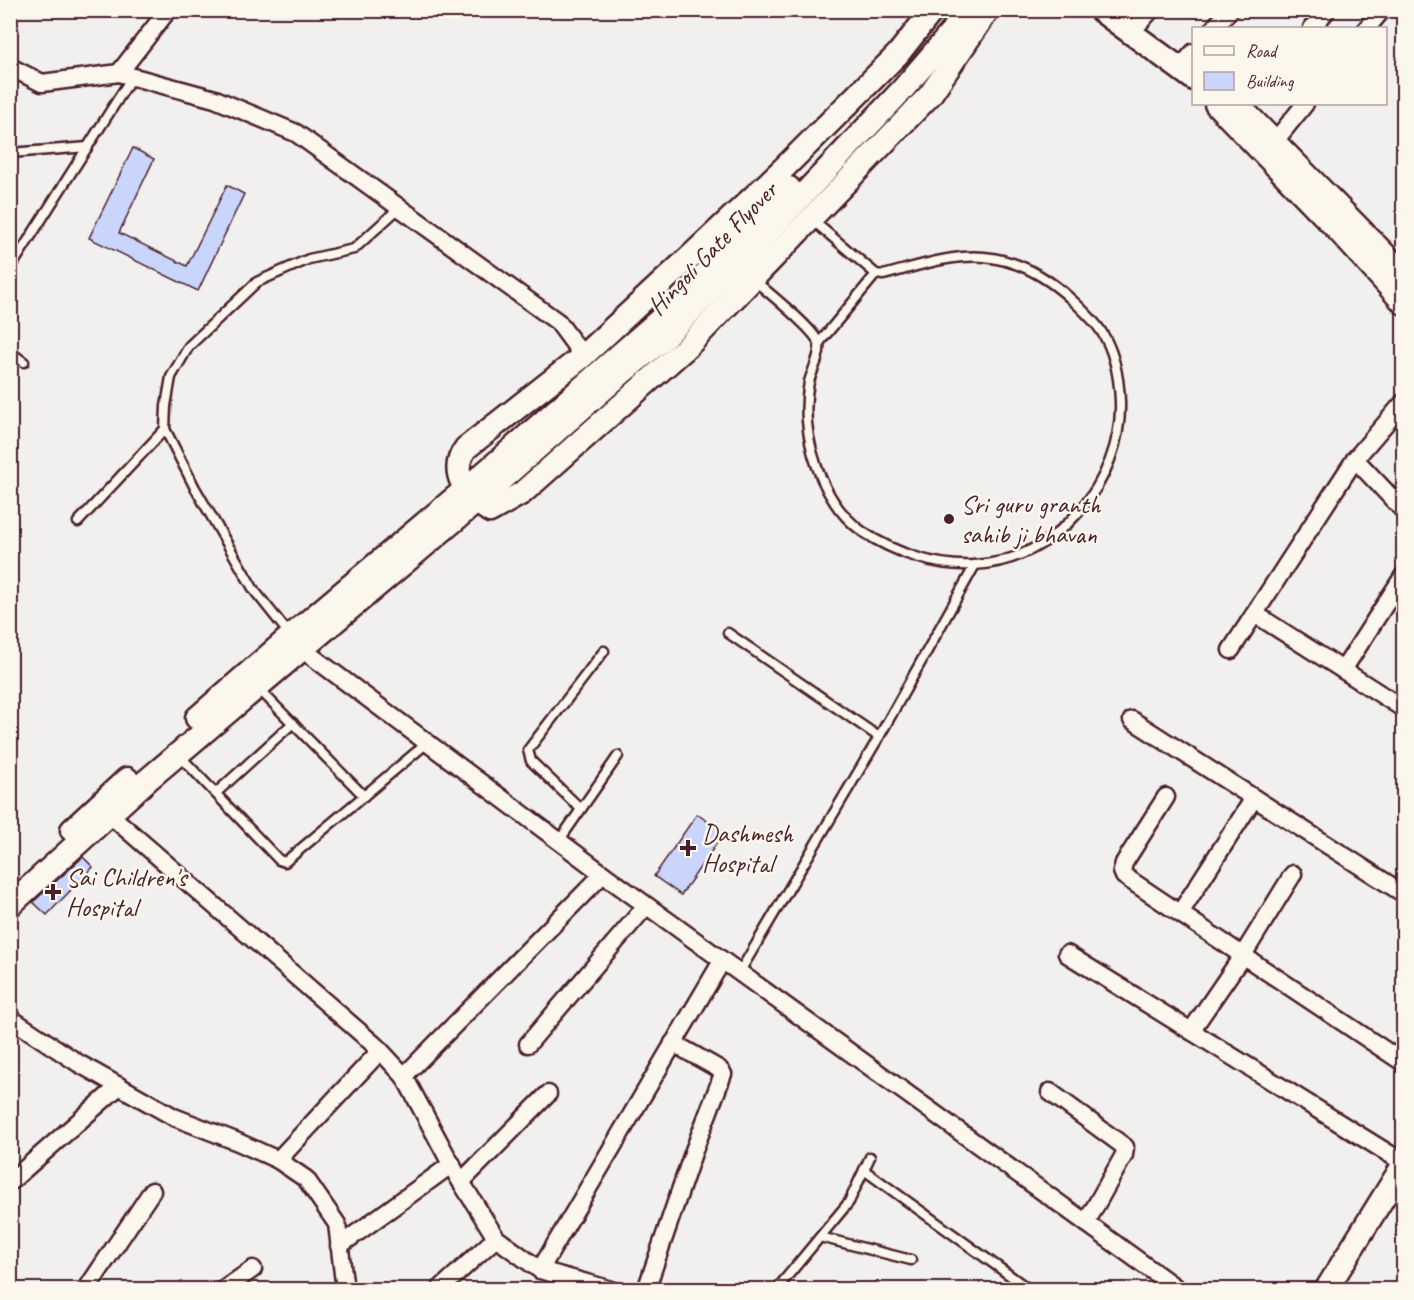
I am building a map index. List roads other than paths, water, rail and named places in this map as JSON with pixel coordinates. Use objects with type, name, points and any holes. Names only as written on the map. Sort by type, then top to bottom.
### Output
[{"type":"main road","points":[[933,10],[898,54],[784,168],[583,356],[466,448],[458,463],[458,471],[471,495],[490,511],[522,493],[680,354],[930,95],[988,10]]},
{"type":"main road","name":"Hingoli Gate Flyover","points":[[296,642],[670,332],[920,51],[951,10]]},
{"type":"main road","name":"Hingoli Gate Flyover","points":[[798,190],[903,89],[950,34],[967,10]]},
{"type":"main road","points":[[1100,10],[1186,74]]},
{"type":"main road","points":[[1217,105],[1338,230],[1404,303]]},
{"type":"main road","points":[[1244,106],[1404,274]]},
{"type":"main road","points":[[10,886],[178,754],[257,687],[296,642]]},
{"type":"main road","points":[[10,905],[104,810],[296,642]]},
{"type":"main road","points":[[1326,1290],[1404,1163]]},
{"type":"street","points":[[125,75],[168,10]]},
{"type":"street","points":[[1130,33],[1151,10]]},
{"type":"street","points":[[1215,27],[1230,10]]},
{"type":"street","points":[[1313,27],[1327,10]]},
{"type":"street","points":[[1368,27],[1382,10]]},
{"type":"street","points":[[1186,74],[1192,58]]},
{"type":"street","points":[[10,67],[42,83],[125,75],[215,99],[296,133],[558,322],[583,356]]},
{"type":"street","points":[[1275,141],[1304,105]]},
{"type":"street","points":[[1231,650],[1355,459],[1404,402]]},
{"type":"street","points":[[1355,459],[1404,511]]},
{"type":"street","points":[[1343,670],[1404,575]]},
{"type":"street","points":[[1255,614],[1404,709]]},
{"type":"street","points":[[296,642],[646,906],[1179,1290]]},
{"type":"street","points":[[1132,720],[1404,894]]},
{"type":"street","points":[[1166,797],[1124,863],[1122,871],[1124,876],[1404,1062]]},
{"type":"street","points":[[1180,913],[1254,798]]},
{"type":"street","points":[[104,810],[380,1051],[404,1076],[462,1182],[496,1238],[540,1270],[612,1290]]},
{"type":"street","points":[[404,1076],[603,874]]},
{"type":"street","points":[[1191,1031],[1243,955],[1293,874]]},
{"type":"street","points":[[528,1044],[646,906]]},
{"type":"street","points":[[1067,954],[1404,1163]]},
{"type":"street","points":[[540,1270],[722,960]]},
{"type":"street","points":[[10,1018],[78,1063],[174,1117],[278,1160],[306,1179],[337,1224],[345,1290]]},
{"type":"street","points":[[646,1290],[723,1074],[719,1069],[673,1043]]},
{"type":"street","points":[[278,1160],[380,1051]]},
{"type":"street","points":[[10,1182],[119,1086]]},
{"type":"street","points":[[1050,1092],[1125,1148],[1124,1155],[1086,1223]]},
{"type":"street","points":[[462,1182],[548,1094]]},
{"type":"street","points":[[339,1246],[452,1164]]},
{"type":"street","points":[[86,1290],[152,1191]]},
{"type":"street","points":[[439,1290],[496,1238]]},
{"type":"street","points":[[223,1290],[254,1269]]},
{"type":"lane","points":[[10,269],[87,147],[125,75]]},
{"type":"lane","points":[[10,153],[87,147]]},
{"type":"lane","points":[[296,642],[254,590],[195,488],[165,429],[171,377],[189,346],[257,282],[309,259],[359,247],[399,208]]},
{"type":"lane","points":[[753,279],[810,330],[819,343],[819,351],[809,382],[806,415],[812,453],[826,485],[841,510],[861,530],[885,544],[914,556],[937,563],[975,565],[1003,560],[1036,547],[1065,527],[1090,498],[1106,470],[1116,442],[1120,413],[1119,385],[1114,357],[1102,333],[1087,314],[1042,276],[1015,263],[983,257],[952,259],[876,274],[811,218]]},
{"type":"lane","points":[[819,343],[876,274]]},
{"type":"lane","points":[[10,352],[24,362]]},
{"type":"lane","points":[[78,522],[165,429]]},
{"type":"lane","points":[[739,972],[879,737],[975,565]]},
{"type":"lane","points":[[728,633],[879,737]]},
{"type":"lane","points":[[581,809],[531,762],[528,750],[604,651]]},
{"type":"lane","points":[[257,687],[364,796]]},
{"type":"lane","points":[[216,793],[293,723]]},
{"type":"lane","points":[[178,754],[279,860],[285,862],[427,743]]},
{"type":"lane","points":[[559,842],[618,756]]},
{"type":"lane","points":[[776,1290],[849,1202],[870,1157]]},
{"type":"lane","points":[[864,1170],[1029,1290]]},
{"type":"lane","points":[[820,1237],[911,1260]]},
{"type":"place","name":"Sri guru granth sahib ji bhavan","points":[[949,519]]},
{"type":"place","name":"Dashmesh Hospital","points":[[688,848]]},
{"type":"place","name":"Sai Children's Hospital","points":[[53,892]]}]
